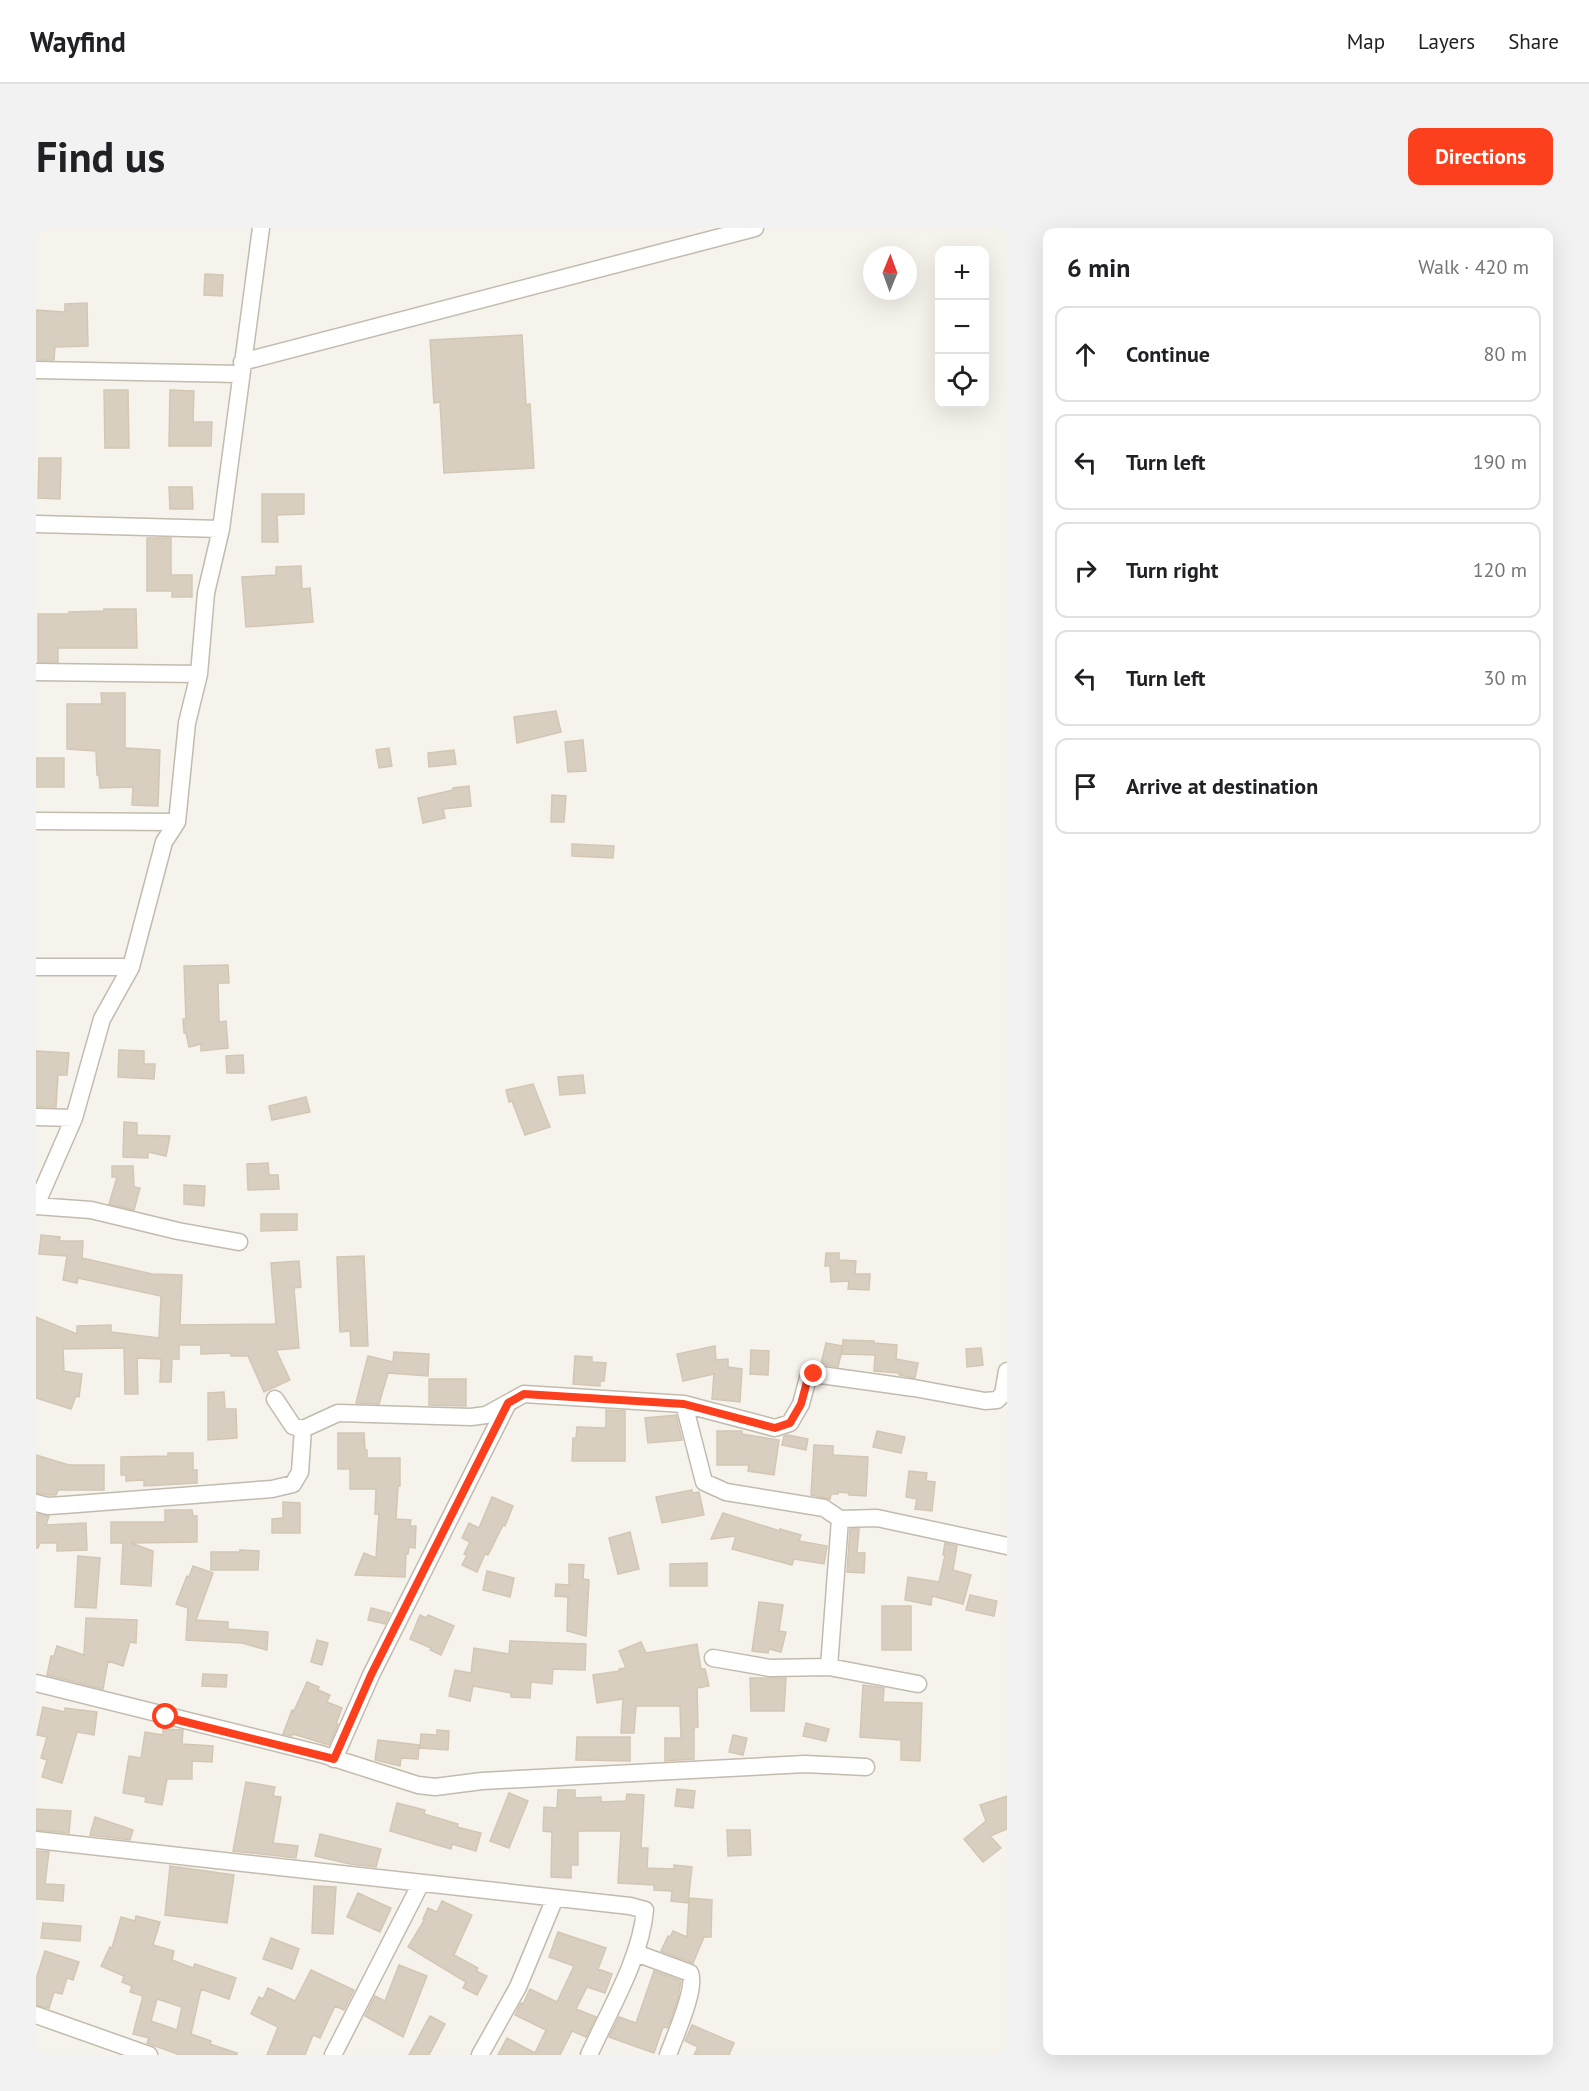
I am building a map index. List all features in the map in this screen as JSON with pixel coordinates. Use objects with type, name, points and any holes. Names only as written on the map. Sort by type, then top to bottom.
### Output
[{"type":"street","points":[[239,1242],[178,1231],[92,1210],[36,1205],[74,1118],[102,1019],[131,967],[165,842],[177,822],[187,723],[199,674],[206,593],[221,529],[261,228]]},
{"type":"street","points":[[36,369],[241,368],[754,228]]},
{"type":"street","points":[[36,524],[221,529]]},
{"type":"street","points":[[36,672],[199,674]]},
{"type":"street","points":[[36,821],[177,822]]},
{"type":"street","points":[[36,968],[131,967]]},
{"type":"street","points":[[36,1117],[74,1118]]},
{"type":"street","points":[[275,1399],[293,1426],[303,1429],[338,1413],[471,1417],[486,1415],[524,1394],[684,1404],[775,1428],[790,1423],[801,1404],[808,1378],[814,1374],[985,1401],[997,1400],[1003,1394],[1007,1371]]},
{"type":"street","points":[[334,1759],[371,1675],[508,1403]]},
{"type":"street","points":[[684,1404],[704,1482],[726,1492],[824,1508],[840,1519],[877,1518],[1007,1546]]},
{"type":"street","points":[[36,1503],[48,1506],[133,1500],[272,1489],[293,1484],[300,1472],[303,1429]]},
{"type":"street","points":[[829,1667],[840,1519]]},
{"type":"street","points":[[713,1658],[770,1668],[829,1667],[918,1684]]},
{"type":"street","points":[[36,1683],[334,1759],[418,1785],[435,1787],[482,1781],[794,1764],[866,1767]]},
{"type":"street","points":[[36,1840],[630,1906],[645,1910],[644,1928],[636,1953],[589,2055]]},
{"type":"street","points":[[333,2055],[421,1883]]},
{"type":"street","points":[[480,2055],[518,1987],[555,1899]]},
{"type":"street","points":[[636,1953],[690,1973],[692,1978],[689,1995],[668,2055]]},
{"type":"street","points":[[36,2015],[148,2055]]},
{"type":"building","points":[[205,274],[223,275],[222,296],[204,295]]},
{"type":"building","points":[[87,303],[88,346],[55,347],[54,360],[36,360],[36,310],[65,312],[65,304]]},
{"type":"building","points":[[522,335],[526,405],[530,404],[534,468],[444,473],[440,402],[434,403],[430,340]]},
{"type":"building","points":[[104,390],[128,390],[129,448],[105,448]]},
{"type":"building","points":[[170,390],[194,391],[193,422],[212,422],[211,446],[169,446]]},
{"type":"building","points":[[39,458],[61,458],[60,499],[38,498]]},
{"type":"building","points":[[169,487],[192,487],[193,509],[170,509]]},
{"type":"building","points":[[262,494],[304,494],[304,514],[277,515],[278,542],[262,542]]},
{"type":"building","points":[[147,538],[171,538],[171,575],[192,575],[192,597],[172,597],[172,591],[147,591]]},
{"type":"building","points":[[301,566],[302,589],[310,588],[313,622],[246,627],[242,577],[276,575],[276,567]]},
{"type":"building","points":[[104,609],[136,609],[137,648],[58,648],[58,662],[38,662],[38,614],[69,614],[69,612],[104,611]]},
{"type":"building","points":[[101,693],[125,693],[125,748],[160,750],[158,806],[132,805],[133,787],[100,788],[96,751],[67,749],[67,704],[102,704]]},
{"type":"building","points":[[556,711],[561,732],[517,743],[514,717]]},
{"type":"building","points":[[583,740],[586,771],[568,772],[565,742]]},
{"type":"building","points":[[389,748],[392,766],[379,768],[376,750]]},
{"type":"building","points":[[454,750],[456,764],[429,767],[428,753]]},
{"type":"building","points":[[36,758],[64,758],[64,787],[36,787]]},
{"type":"building","points":[[469,786],[471,806],[443,809],[445,818],[423,823],[418,798]]},
{"type":"building","points":[[552,795],[566,796],[564,822],[551,822]]},
{"type":"building","points":[[572,844],[614,846],[613,858],[572,856]]},
{"type":"building","points":[[228,965],[229,983],[218,983],[219,1022],[226,1021],[228,1048],[201,1051],[201,1044],[189,1047],[186,1033],[184,1033],[183,1019],[186,1019],[184,966]]},
{"type":"building","points":[[119,1050],[144,1051],[144,1064],[155,1064],[154,1079],[118,1077]]},
{"type":"building","points":[[36,1051],[69,1053],[67,1075],[58,1075],[56,1107],[36,1107]]},
{"type":"building","points":[[243,1055],[244,1073],[227,1073],[226,1056]]},
{"type":"building","points":[[583,1075],[585,1093],[560,1095],[558,1077]]},
{"type":"building","points":[[533,1084],[550,1127],[525,1135],[512,1101],[509,1102],[506,1090]]},
{"type":"building","points":[[306,1097],[310,1112],[272,1120],[269,1106]]},
{"type":"building","points":[[124,1122],[137,1123],[137,1135],[170,1136],[166,1156],[148,1152],[148,1158],[123,1157]]},
{"type":"building","points":[[268,1163],[269,1175],[278,1175],[279,1189],[248,1190],[247,1164]]},
{"type":"building","points":[[112,1166],[133,1166],[134,1187],[140,1188],[134,1210],[109,1204],[117,1177],[112,1177]]},
{"type":"building","points":[[184,1185],[205,1186],[204,1206],[184,1204]]},
{"type":"building","points":[[261,1214],[297,1214],[297,1230],[261,1231]]},
{"type":"building","points":[[41,1235],[60,1237],[59,1241],[83,1241],[82,1258],[152,1274],[182,1275],[180,1325],[276,1324],[271,1263],[299,1261],[301,1287],[294,1288],[299,1348],[276,1350],[290,1380],[264,1392],[248,1356],[231,1356],[231,1353],[201,1354],[201,1345],[179,1345],[179,1359],[172,1359],[171,1382],[160,1382],[161,1359],[137,1358],[138,1394],[125,1394],[124,1348],[63,1349],[64,1371],[82,1374],[79,1397],[76,1396],[71,1409],[36,1398],[36,1317],[77,1334],[77,1326],[111,1325],[111,1332],[159,1338],[161,1296],[78,1278],[77,1283],[63,1280],[67,1256],[39,1254]]},
{"type":"building","points":[[826,1253],[839,1253],[839,1260],[856,1261],[855,1274],[870,1274],[869,1290],[848,1289],[849,1281],[831,1282],[830,1266],[825,1266]]},
{"type":"building","points":[[364,1256],[368,1346],[351,1346],[350,1331],[340,1332],[337,1257]]},
{"type":"building","points":[[843,1340],[874,1341],[874,1343],[897,1345],[896,1359],[918,1363],[915,1378],[899,1375],[899,1373],[874,1371],[875,1355],[842,1354]]},
{"type":"building","points":[[826,1343],[843,1346],[838,1367],[821,1364]]},
{"type":"building","points":[[715,1346],[716,1360],[728,1359],[728,1367],[742,1369],[740,1402],[712,1399],[714,1374],[683,1381],[677,1354]]},
{"type":"building","points":[[981,1348],[983,1365],[967,1367],[966,1349]]},
{"type":"building","points":[[751,1350],[769,1351],[768,1375],[750,1374]]},
{"type":"building","points":[[394,1352],[429,1354],[428,1376],[388,1373],[379,1404],[356,1403],[368,1356],[393,1362]]},
{"type":"building","points":[[575,1356],[592,1357],[592,1362],[606,1363],[604,1381],[600,1381],[600,1386],[573,1384]]},
{"type":"building","points":[[429,1379],[466,1379],[466,1406],[429,1405]]},
{"type":"building","points":[[224,1392],[225,1409],[236,1409],[237,1438],[208,1440],[208,1393]]},
{"type":"building","points":[[606,1410],[625,1411],[625,1461],[572,1461],[573,1438],[576,1438],[577,1427],[606,1428]]},
{"type":"building","points":[[676,1415],[682,1440],[648,1443],[645,1418]]},
{"type":"building","points":[[717,1431],[742,1431],[742,1434],[779,1440],[774,1475],[748,1471],[749,1465],[717,1465]]},
{"type":"building","points":[[877,1431],[905,1437],[901,1453],[873,1447]]},
{"type":"building","points":[[338,1433],[364,1433],[367,1458],[400,1458],[400,1486],[398,1486],[396,1519],[411,1520],[410,1526],[416,1526],[415,1548],[409,1547],[408,1554],[406,1554],[405,1577],[355,1575],[364,1553],[376,1558],[379,1514],[375,1514],[376,1489],[350,1489],[350,1469],[338,1469]]},
{"type":"building","points":[[784,1436],[808,1439],[806,1450],[782,1445]]},
{"type":"building","points":[[814,1445],[833,1446],[833,1455],[868,1457],[866,1496],[838,1492],[838,1494],[831,1494],[830,1499],[811,1495]]},
{"type":"building","points":[[168,1453],[193,1453],[193,1470],[197,1470],[197,1483],[144,1486],[144,1480],[126,1481],[126,1475],[121,1475],[121,1457],[168,1456]]},
{"type":"building","points":[[36,1455],[69,1465],[104,1465],[104,1490],[58,1490],[56,1495],[36,1493]]},
{"type":"building","points":[[909,1471],[927,1473],[926,1481],[935,1482],[932,1511],[915,1509],[917,1499],[906,1497]]},
{"type":"building","points":[[692,1490],[692,1493],[699,1492],[704,1515],[662,1523],[656,1497]]},
{"type":"building","points":[[492,1497],[513,1506],[505,1526],[503,1525],[488,1555],[485,1554],[477,1572],[462,1565],[470,1542],[462,1538],[469,1523],[479,1528]]},
{"type":"building","points":[[283,1502],[300,1503],[300,1533],[272,1533],[272,1519],[283,1518]]},
{"type":"building","points":[[165,1510],[192,1510],[193,1516],[197,1516],[197,1542],[131,1543],[153,1551],[151,1586],[121,1584],[123,1543],[111,1543],[111,1522],[165,1522]]},
{"type":"building","points":[[723,1513],[780,1531],[780,1529],[801,1535],[799,1541],[827,1546],[824,1564],[794,1559],[792,1565],[732,1549],[736,1536],[711,1539]]},
{"type":"building","points":[[36,1514],[49,1516],[46,1525],[86,1523],[87,1550],[57,1551],[57,1543],[40,1543],[36,1548]]},
{"type":"building","points":[[850,1529],[859,1529],[857,1553],[865,1553],[864,1573],[847,1572]]},
{"type":"building","points":[[630,1532],[639,1569],[618,1574],[609,1538]]},
{"type":"building","points":[[945,1543],[957,1546],[953,1570],[971,1575],[963,1604],[932,1596],[931,1605],[905,1600],[908,1577],[939,1582],[945,1555],[943,1555]]},
{"type":"building","points":[[240,1550],[259,1551],[258,1570],[211,1570],[211,1552],[240,1552]]},
{"type":"building","points":[[78,1556],[100,1558],[96,1608],[75,1607]]},
{"type":"building","points":[[707,1563],[707,1586],[670,1586],[670,1564]]},
{"type":"building","points":[[569,1564],[584,1565],[583,1579],[589,1580],[586,1636],[567,1631],[568,1597],[555,1596],[556,1584],[569,1585]]},
{"type":"building","points":[[193,1566],[213,1573],[196,1620],[228,1622],[228,1629],[268,1632],[267,1650],[242,1643],[186,1640],[188,1608],[176,1604]]},
{"type":"building","points":[[487,1571],[514,1578],[510,1597],[483,1590]]},
{"type":"building","points":[[970,1595],[997,1601],[994,1616],[966,1610]]},
{"type":"building","points":[[759,1602],[783,1605],[779,1631],[786,1632],[781,1652],[769,1649],[768,1653],[752,1651]]},
{"type":"building","points":[[882,1606],[911,1606],[911,1650],[882,1650]]},
{"type":"building","points":[[371,1608],[390,1613],[385,1624],[368,1620]]},
{"type":"building","points":[[420,1615],[426,1618],[428,1615],[454,1626],[441,1655],[410,1639]]},
{"type":"building","points":[[86,1618],[137,1620],[136,1643],[130,1642],[123,1666],[108,1661],[103,1689],[47,1675],[51,1656],[54,1656],[57,1646],[84,1655]]},
{"type":"building","points":[[317,1640],[328,1643],[322,1665],[311,1662]]},
{"type":"building","points":[[510,1641],[586,1644],[585,1670],[553,1669],[552,1684],[531,1682],[530,1698],[511,1697],[511,1693],[473,1686],[470,1701],[449,1696],[455,1670],[471,1673],[474,1648],[509,1654]]},
{"type":"building","points":[[641,1642],[646,1653],[697,1644],[701,1669],[705,1669],[709,1686],[697,1688],[698,1727],[694,1728],[694,1759],[665,1761],[665,1738],[681,1738],[680,1706],[636,1706],[634,1733],[621,1733],[623,1699],[597,1703],[593,1675],[626,1668],[619,1651]]},
{"type":"building","points":[[203,1674],[227,1675],[226,1687],[202,1686]]},
{"type":"building","points":[[750,1678],[786,1678],[784,1711],[751,1711]]},
{"type":"building","points":[[307,1682],[330,1695],[327,1702],[342,1708],[329,1745],[293,1734],[292,1736],[283,1734],[292,1710],[294,1711]]},
{"type":"building","points":[[863,1685],[884,1688],[883,1702],[922,1703],[920,1761],[901,1760],[901,1740],[860,1737]]},
{"type":"building","points":[[43,1707],[65,1712],[65,1708],[97,1712],[94,1735],[77,1732],[62,1783],[42,1777],[47,1760],[41,1758],[47,1737],[37,1735]]},
{"type":"building","points":[[806,1723],[829,1729],[826,1741],[803,1736]]},
{"type":"building","points":[[163,1729],[183,1730],[182,1744],[213,1746],[212,1762],[192,1761],[192,1779],[167,1779],[162,1805],[145,1802],[146,1797],[123,1793],[129,1756],[141,1758],[145,1732],[163,1735]]},
{"type":"building","points":[[437,1730],[449,1731],[448,1750],[420,1748],[421,1734],[437,1735]]},
{"type":"building","points":[[733,1735],[747,1738],[743,1755],[729,1752]]},
{"type":"building","points":[[577,1737],[630,1737],[630,1761],[576,1760]]},
{"type":"building","points":[[378,1740],[419,1745],[418,1759],[401,1758],[400,1766],[375,1760]]},
{"type":"building","points":[[246,1782],[275,1787],[273,1796],[281,1797],[273,1843],[298,1846],[296,1858],[233,1851]]},
{"type":"building","points":[[677,1789],[695,1791],[693,1808],[675,1806]]},
{"type":"building","points":[[558,1790],[575,1790],[575,1798],[601,1797],[601,1802],[626,1801],[627,1794],[644,1795],[641,1848],[648,1848],[647,1868],[674,1869],[674,1865],[692,1867],[688,1903],[671,1901],[672,1891],[654,1890],[654,1885],[618,1883],[621,1831],[578,1831],[578,1865],[571,1865],[571,1878],[551,1877],[552,1832],[543,1831],[544,1807],[557,1808]]},
{"type":"building","points":[[509,1793],[528,1801],[509,1848],[490,1841]]},
{"type":"building","points":[[1007,1796],[1007,1829],[990,1836],[1001,1848],[983,1862],[964,1839],[986,1821],[980,1805]]},
{"type":"building","points":[[397,1803],[425,1810],[424,1814],[458,1824],[457,1827],[481,1833],[476,1851],[452,1844],[451,1849],[390,1831]]},
{"type":"building","points":[[36,1809],[71,1811],[69,1833],[36,1830]]},
{"type":"building","points":[[95,1817],[133,1830],[130,1840],[90,1835]]},
{"type":"building","points":[[727,1830],[750,1830],[751,1855],[728,1856]]},
{"type":"building","points":[[320,1834],[381,1849],[376,1867],[315,1856]]},
{"type":"building","points":[[36,1851],[49,1852],[45,1884],[64,1885],[63,1901],[36,1899]]},
{"type":"building","points":[[170,1866],[234,1875],[227,1923],[165,1915]]},
{"type":"building","points":[[314,1886],[336,1887],[333,1934],[312,1933]]},
{"type":"building","points":[[358,1893],[391,1908],[380,1932],[347,1917]]},
{"type":"building","points":[[689,1898],[712,1900],[711,1937],[704,1937],[693,1963],[661,1951],[673,1931],[687,1937]]},
{"type":"building","points":[[442,1901],[472,1915],[454,1955],[478,1968],[476,1971],[487,1976],[477,1995],[463,1988],[466,1982],[408,1947],[425,1919],[423,1919],[428,1908],[437,1912]]},
{"type":"building","points":[[136,1916],[160,1922],[153,1945],[174,1951],[172,1960],[193,1968],[195,1964],[236,1978],[229,1999],[201,1989],[191,2034],[211,2041],[210,2044],[237,2053],[237,2055],[180,2055],[147,2043],[149,2038],[133,2034],[143,1996],[130,1992],[132,1986],[122,1982],[124,1976],[101,1966],[110,1947],[112,1948],[121,1917],[135,1921]],"holes":[[[157,1999],[182,2007],[177,2030],[151,2021]]]},
{"type":"building","points":[[43,1923],[81,1926],[80,1941],[41,1938]]},
{"type":"building","points":[[558,1932],[606,1948],[598,1969],[612,1974],[605,1993],[587,1987],[576,2009],[596,2017],[586,2037],[572,2031],[560,2055],[498,2055],[507,2038],[535,2053],[546,2030],[515,2015],[530,1989],[557,2002],[574,1966],[549,1957]]},
{"type":"building","points":[[271,1938],[299,1949],[292,1969],[263,1959]]},
{"type":"building","points":[[45,1951],[79,1962],[73,1980],[67,1978],[62,1994],[54,1992],[49,2008],[36,2005],[36,1979]]},
{"type":"building","points":[[399,1965],[427,1976],[403,2037],[365,2016],[375,1996],[385,2001]]},
{"type":"building","points":[[311,1970],[354,1990],[344,2010],[335,2006],[320,2038],[313,2035],[305,2055],[267,2055],[278,2027],[251,2014],[259,1997],[263,1999],[268,1988],[295,2001]]},
{"type":"building","points":[[654,1971],[681,1981],[670,2022],[667,2028],[663,2027],[654,2053],[609,2037],[619,2017],[636,2023]]},
{"type":"building","points":[[430,2016],[445,2024],[429,2055],[409,2055]]},
{"type":"building","points":[[692,2025],[734,2043],[729,2055],[694,2055],[698,2047],[685,2041]]},
{"type":"route","points":[[166,1717],[334,1759],[371,1675],[508,1403],[524,1394],[684,1404],[775,1428],[790,1423],[801,1404],[808,1378],[814,1374]]}]
